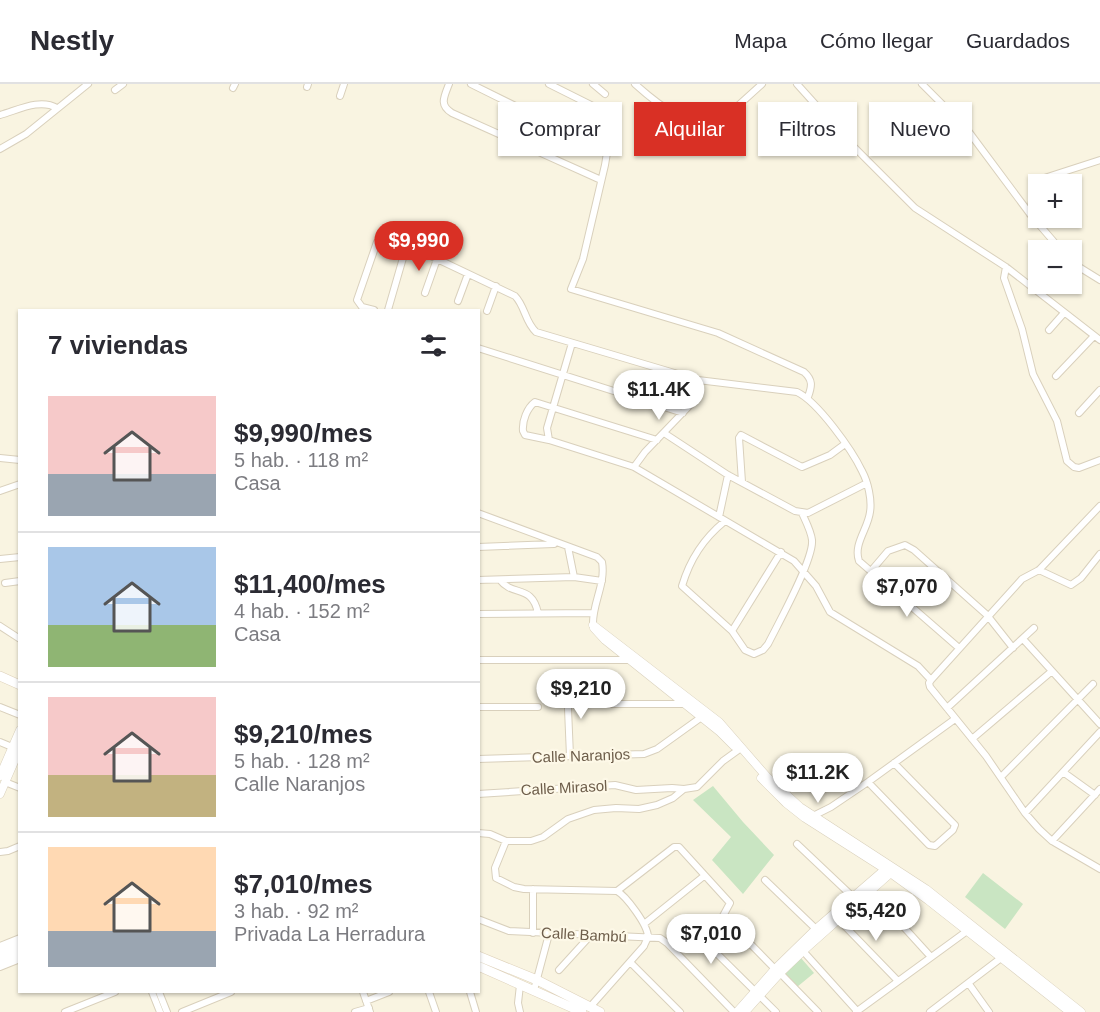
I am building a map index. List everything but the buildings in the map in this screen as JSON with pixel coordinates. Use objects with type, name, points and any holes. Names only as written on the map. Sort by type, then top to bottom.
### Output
[{"type":"main road","points":[[0,676],[18,684]]},
{"type":"main road","points":[[0,683],[18,690]]},
{"type":"main road","points":[[0,953],[18,946]]},
{"type":"main road","points":[[0,960],[18,953]]},
{"type":"main road","points":[[480,957],[586,1010],[600,1012]]},
{"type":"main road","points":[[480,967],[520,985],[535,985]]},
{"type":"street","points":[[0,149],[26,134],[88,84]]},
{"type":"street","points":[[115,90],[123,84]]},
{"type":"street","points":[[340,96],[344,84]]},
{"type":"street","points":[[449,84],[443,102],[452,114],[601,180]]},
{"type":"street","points":[[471,84],[507,102]]},
{"type":"street","points":[[551,84],[586,102]]},
{"type":"street","points":[[593,84],[605,94]]},
{"type":"street","points":[[635,84],[662,107],[701,125],[720,122],[762,84]]},
{"type":"street","points":[[797,84],[851,144],[915,208],[1006,267],[1097,338],[1056,376]]},
{"type":"street","points":[[922,84],[966,128],[1028,211]]},
{"type":"street","points":[[0,115],[40,104],[49,103],[57,108]]},
{"type":"street","points":[[606,156],[583,259],[571,289],[718,333],[804,372],[812,384],[808,397]]},
{"type":"street","points":[[1057,174],[1100,160]]},
{"type":"street","points":[[1042,228],[1052,240]]},
{"type":"street","points":[[370,309],[362,307],[357,300],[377,242],[380,240],[405,251]]},
{"type":"street","points":[[388,309],[405,251],[412,247],[518,298],[534,331],[699,380],[797,392],[808,397],[845,444],[863,472],[867,483],[870,511],[857,553],[861,565],[871,571],[959,648]]},
{"type":"street","points":[[425,293],[437,259]]},
{"type":"street","points":[[1006,267],[1004,278],[1022,329],[1033,374],[1057,421],[1067,461],[1079,468],[1100,460]]},
{"type":"street","points":[[1082,269],[1100,280]]},
{"type":"street","points":[[458,301],[468,274]]},
{"type":"street","points":[[488,311],[496,286]]},
{"type":"street","points":[[1049,330],[1064,313]]},
{"type":"street","points":[[549,440],[547,428],[572,343]]},
{"type":"street","points":[[480,349],[683,412]]},
{"type":"street","points":[[634,467],[645,452],[693,402],[699,380]]},
{"type":"street","points":[[1079,413],[1100,390]]},
{"type":"street","points":[[657,440],[553,406],[533,403],[522,426],[524,434],[634,467],[781,552],[794,561],[816,586],[830,612],[918,666],[931,680]]},
{"type":"street","points":[[664,433],[728,475],[802,513],[867,483]]},
{"type":"street","points":[[741,482],[739,438],[741,435],[802,467],[830,455],[845,444]]},
{"type":"street","points":[[0,458],[18,460]]},
{"type":"street","points":[[728,475],[722,519],[698,548],[682,586],[732,631],[748,651],[754,654],[768,644],[794,592],[812,541],[802,513]]},
{"type":"street","points":[[0,491],[18,485]]},
{"type":"street","points":[[1100,506],[1039,570],[1022,579],[987,615],[929,685],[1039,830],[1052,841],[1100,869]]},
{"type":"street","points":[[480,514],[597,558],[602,562],[602,581],[594,613],[595,631],[641,660],[704,714]]},
{"type":"street","points":[[480,547],[558,543]]},
{"type":"street","points":[[871,571],[888,551],[905,545],[914,550],[987,615],[1013,648]]},
{"type":"street","points":[[568,547],[574,577]]},
{"type":"street","points":[[732,631],[781,552]]},
{"type":"street","points":[[1039,570],[1068,585],[1076,582],[1100,554]]},
{"type":"street","points":[[0,559],[18,557]]},
{"type":"street","points":[[480,580],[574,577],[602,581]]},
{"type":"street","points":[[500,580],[506,586],[527,593],[535,601],[538,613]]},
{"type":"street","points":[[5,583],[18,581]]},
{"type":"street","points":[[480,614],[594,613]]},
{"type":"street","points":[[0,626],[18,638]]},
{"type":"street","points":[[947,708],[1035,628]]},
{"type":"street","points":[[607,638],[630,660],[686,704],[726,729],[739,749],[810,818],[934,895],[1070,1012]]},
{"type":"street","points":[[1023,639],[1100,724]]},
{"type":"street","points":[[480,660],[641,660]]},
{"type":"street","points":[[972,739],[1052,671]]},
{"type":"street","points":[[1001,777],[1093,684]]},
{"type":"street","points":[[567,686],[570,756]]},
{"type":"street","points":[[602,705],[686,704]]},
{"type":"street","points":[[0,707],[18,715]]},
{"type":"street","points":[[480,707],[538,707]]},
{"type":"street","name":"Calle Naranjos","points":[[480,759],[648,753],[704,714]]},
{"type":"street","points":[[810,818],[868,782],[955,719]]},
{"type":"street","points":[[1025,813],[1100,732]]},
{"type":"street","points":[[0,742],[17,750],[2,779],[0,794]]},
{"type":"street","points":[[480,833],[490,834],[506,841],[537,840],[568,819],[594,810],[654,806],[673,798],[684,789],[697,787],[739,749]]},
{"type":"street","points":[[868,782],[929,845],[935,846],[956,825],[894,763]]},
{"type":"street","points":[[1052,841],[1097,792],[1063,772]]},
{"type":"street","points":[[2,779],[18,787]]},
{"type":"street","name":"Calle Mirasol","points":[[480,794],[615,785],[636,790],[684,789]]},
{"type":"street","points":[[823,825],[831,807]]},
{"type":"street","points":[[506,841],[495,868],[496,878],[514,887],[617,891],[623,895],[644,924],[648,938],[644,946],[586,1010]]},
{"type":"street","points":[[797,844],[853,897]]},
{"type":"street","points":[[617,891],[675,846],[679,847],[730,903],[723,916],[818,1012]]},
{"type":"street","points":[[0,852],[18,847]]},
{"type":"street","points":[[778,971],[871,891],[891,869]]},
{"type":"street","points":[[735,1012],[757,994],[816,929],[853,897],[891,869]]},
{"type":"street","points":[[891,869],[967,931],[1081,1012]]},
{"type":"street","points":[[644,924],[704,876]]},
{"type":"street","points":[[765,880],[816,929]]},
{"type":"street","points":[[533,889],[533,933]]},
{"type":"street","points":[[871,891],[931,957]]},
{"type":"street","name":"Calle Bambú","points":[[480,920],[509,931],[660,938],[735,1012]]},
{"type":"street","points":[[837,920],[898,981]]},
{"type":"street","points":[[684,921],[776,1012]]},
{"type":"street","points":[[803,951],[856,1012],[967,931]]},
{"type":"street","points":[[535,985],[549,934]]},
{"type":"street","points":[[559,970],[590,936]]},
{"type":"street","points":[[0,946],[18,939]]},
{"type":"street","points":[[930,1012],[1004,956]]},
{"type":"street","points":[[0,967],[18,960]]},
{"type":"street","points":[[633,965],[680,1012]]},
{"type":"street","points":[[969,984],[987,1011]]},
{"type":"street","points":[[520,985],[518,1003],[520,1012]]},
{"type":"street","points":[[65,1012],[112,993]]},
{"type":"street","points":[[152,993],[160,1012]]},
{"type":"street","points":[[159,993],[167,1012]]},
{"type":"street","points":[[182,1012],[229,993]]},
{"type":"street","points":[[355,1012],[368,1007],[388,993]]},
{"type":"street","points":[[429,993],[436,1012]]},
{"type":"street","points":[[470,993],[476,1012]]},
{"type":"street","points":[[746,1012],[757,994]]},
{"type":"green space","points":[[713,786],[774,855],[743,894],[712,860],[731,837],[693,800]]},
{"type":"green space","points":[[983,873],[1023,904],[1005,929],[965,897]]},
{"type":"green space","points":[[801,958],[814,973],[797,987],[782,973]]}]
